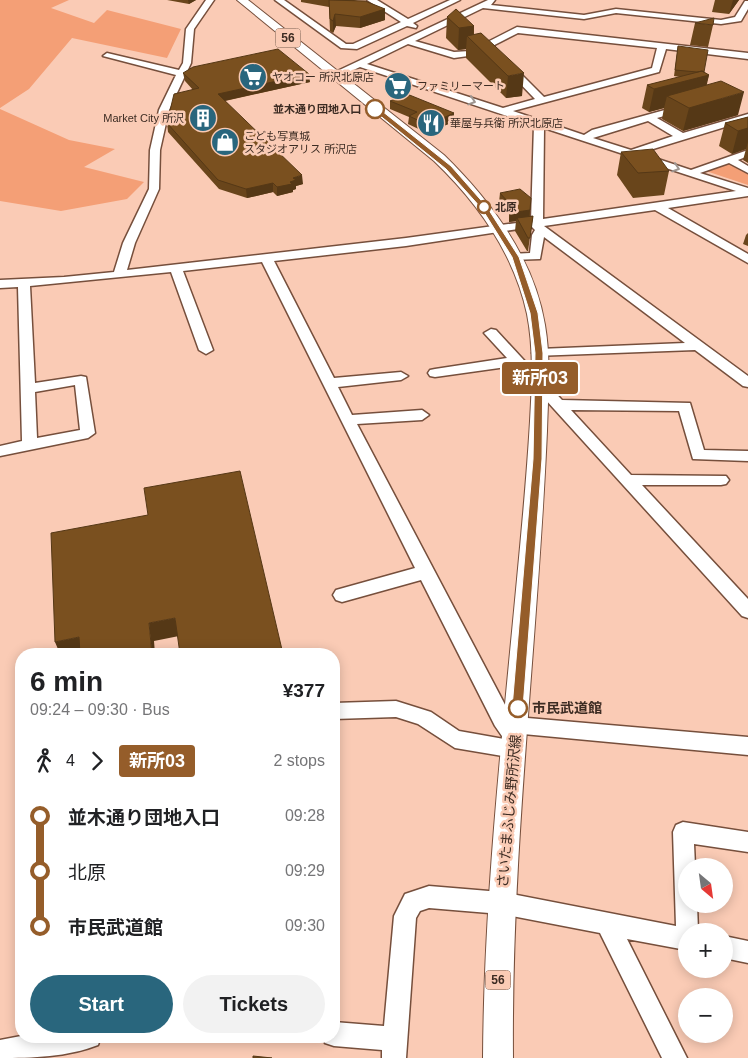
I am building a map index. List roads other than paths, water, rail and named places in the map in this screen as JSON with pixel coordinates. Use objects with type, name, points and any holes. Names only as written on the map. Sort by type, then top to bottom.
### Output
[{"type":"main road","name":"さいたまふじみ野所沢線","points":[[242,0],[449,168],[476,198],[499,230],[515,257],[534,313],[540,381],[537,459],[501,903],[498,1058]]},
{"type":"street","points":[[120,273],[129,242],[154,189],[155,150],[164,110],[187,63],[190,29],[210,0]]},
{"type":"street","points":[[279,0],[344,46],[354,47],[456,0]]},
{"type":"street","points":[[371,0],[406,24],[427,32]]},
{"type":"street","points":[[334,76],[494,0]]},
{"type":"street","points":[[529,11],[536,2]]},
{"type":"street","points":[[482,6],[584,17],[616,11],[721,22],[738,19],[748,3]]},
{"type":"street","points":[[407,41],[454,55],[472,53],[517,30],[748,56]]},
{"type":"street","points":[[503,111],[656,70],[662,47]]},
{"type":"street","points":[[482,48],[494,53]]},
{"type":"street","points":[[107,56],[182,74]]},
{"type":"street","points":[[504,61],[541,100]]},
{"type":"street","points":[[359,64],[748,192]]},
{"type":"street","points":[[585,138],[596,132],[691,105]]},
{"type":"street","points":[[632,154],[640,149],[748,117]]},
{"type":"street","points":[[648,118],[682,137]]},
{"type":"street","points":[[515,257],[536,256],[539,227],[539,123]]},
{"type":"street","points":[[693,174],[697,170],[748,153]]},
{"type":"street","points":[[731,160],[748,170]]},
{"type":"street","points":[[0,284],[24,284],[539,227],[748,192]]},
{"type":"street","points":[[658,207],[748,259]]},
{"type":"street","points":[[539,227],[748,382]]},
{"type":"street","points":[[266,257],[502,720],[515,737]]},
{"type":"street","points":[[175,267],[206,350]]},
{"type":"street","points":[[24,284],[30,445]]},
{"type":"street","points":[[491,333],[528,373],[540,381],[558,405],[748,611]]},
{"type":"street","points":[[539,353],[698,346]]},
{"type":"street","points":[[435,374],[517,361]]},
{"type":"street","points":[[330,383],[401,376]]},
{"type":"street","points":[[0,451],[88,433],[81,380],[28,389]]},
{"type":"street","points":[[558,405],[685,406],[698,455],[748,456]]},
{"type":"street","points":[[349,420],[422,415]]},
{"type":"street","points":[[628,480],[721,480]]},
{"type":"street","points":[[342,595],[426,572]]},
{"type":"street","points":[[340,711],[396,709],[424,718],[455,739],[515,737],[748,746]]},
{"type":"street","points":[[687,923],[683,832],[748,842]]},
{"type":"street","points":[[340,1035],[394,1048],[405,916],[413,902],[429,898],[501,903],[678,937]]},
{"type":"street","points":[[606,922],[675,1058]]},
{"type":"street","points":[[733,949],[748,952]]},
{"type":"street","points":[[0,1052],[50,1043]]},
{"type":"place","name":"ヤオコー 所沢北原店","points":[[253,77]]},
{"type":"place","name":"ファミリーマート","points":[[398,86]]},
{"type":"place","name":"並木通り団地入口","points":[[375,109]]},
{"type":"place","name":"Market City 所沢","points":[[203,118]]},
{"type":"place","name":"華屋与兵衛 所沢北原店","points":[[431,123]]},
{"type":"place","name":"こども写真城 スタジオアリス 所沢店","points":[[225,142]]},
{"type":"place","name":"北原","points":[[484,207]]},
{"type":"place","name":"市民武道館","points":[[518,708]]}]
